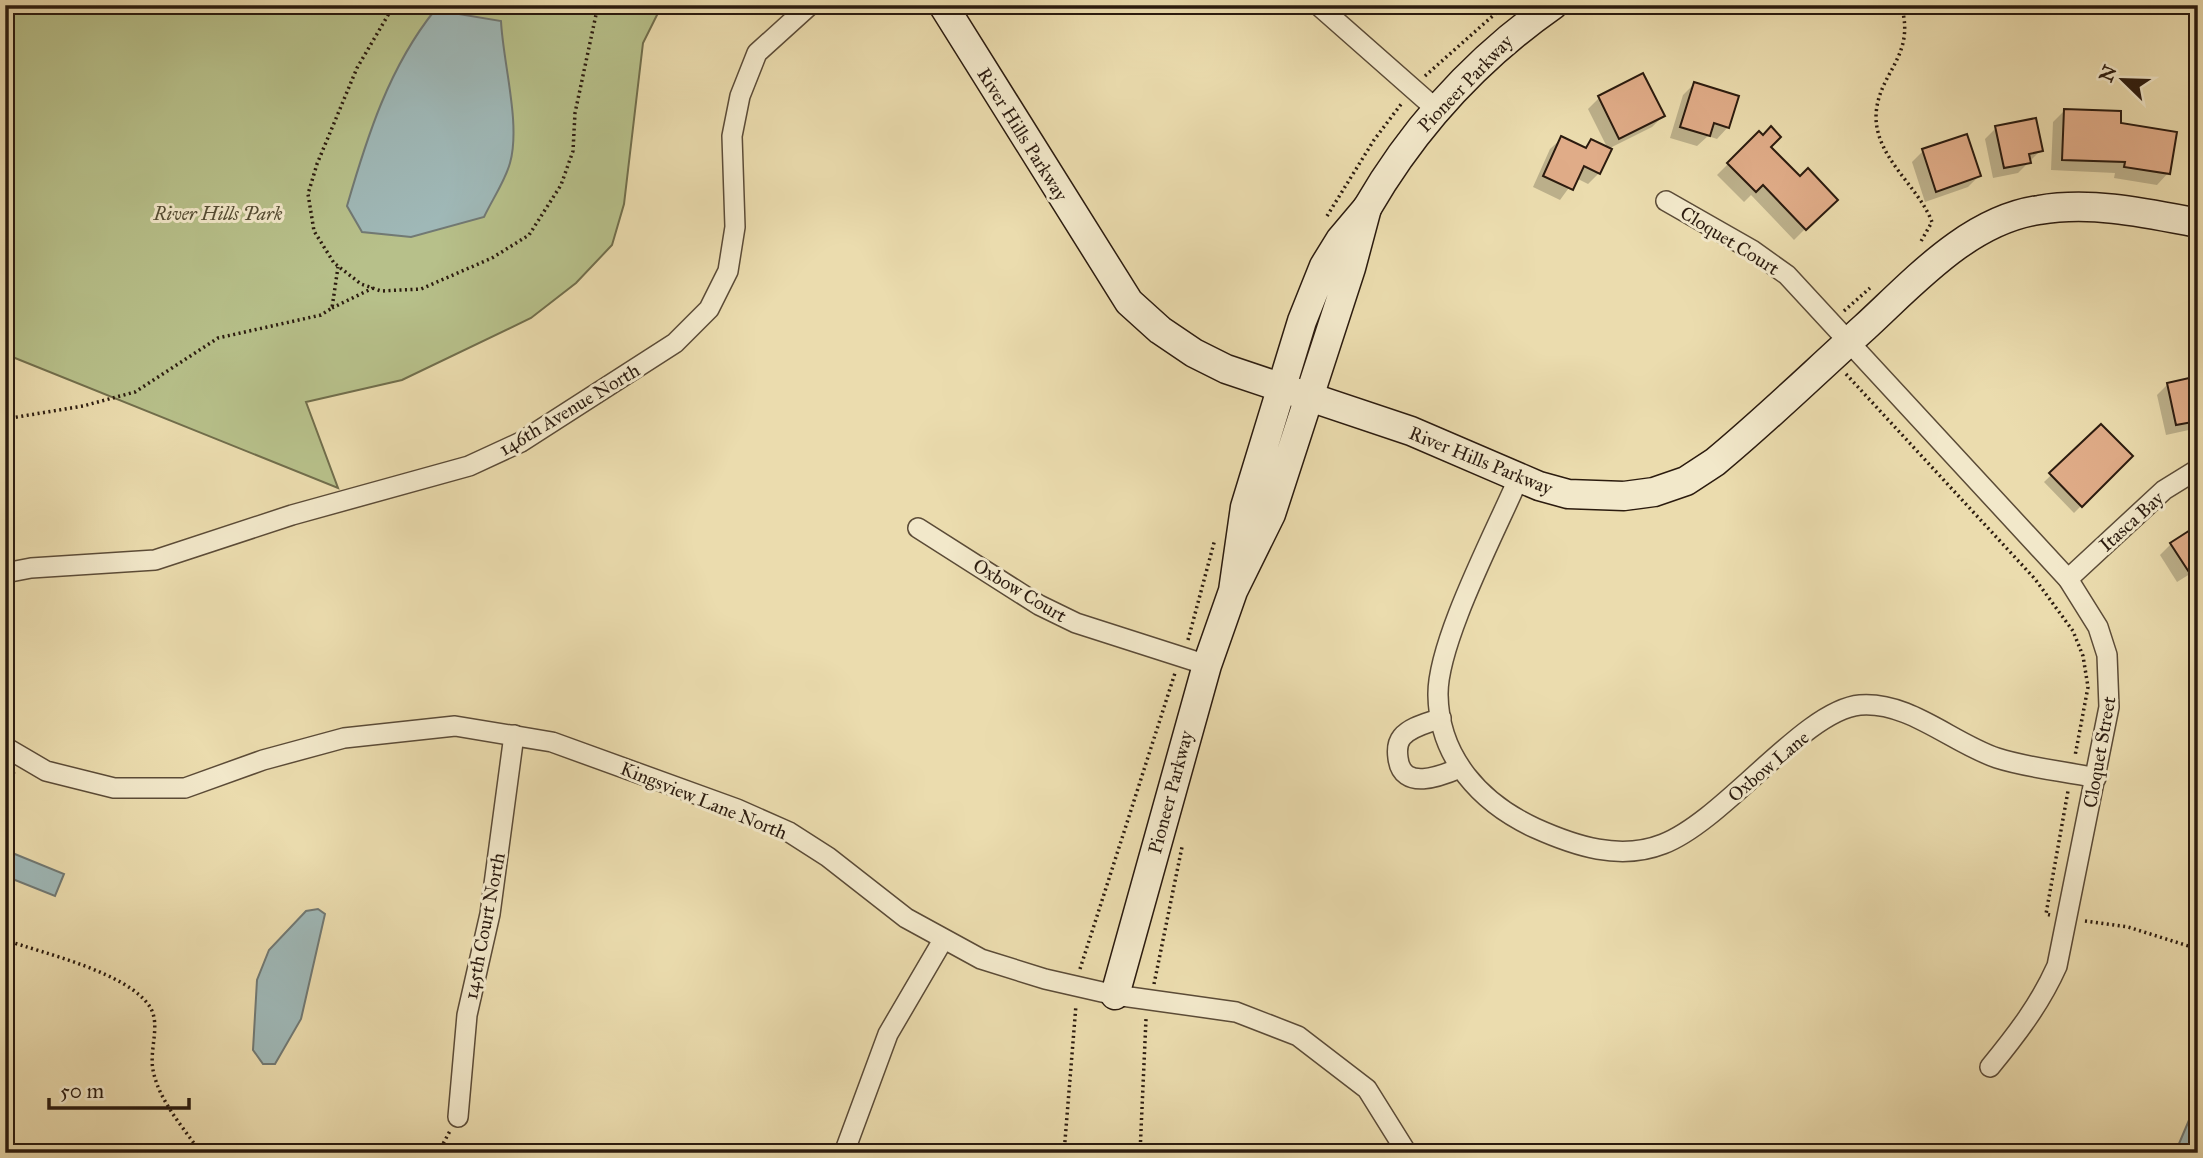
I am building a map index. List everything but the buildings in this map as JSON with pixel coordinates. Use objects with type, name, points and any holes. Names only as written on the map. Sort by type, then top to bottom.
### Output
[{"type":"street","name":"146th Avenue North","points":[[5,573],[31,568],[155,560],[292,515],[469,466],[522,442],[675,343],[709,309],[728,271],[735,227],[732,136],[740,96],[757,53],[810,5]]},
{"type":"street","name":"River Hills Parkway","points":[[943,5],[1129,302],[1160,330],[1194,353],[1226,369],[1411,431],[1519,477],[1568,494],[1597,497],[1654,492],[1686,481],[1715,462],[1754,430],[1953,249],[2008,219],[2037,210],[2090,206],[2198,223]]},
{"type":"street","points":[[1318,5],[1436,109]]},
{"type":"street","name":"Pioneer Parkway","points":[[1233,591],[1245,507],[1280,387],[1324,266],[1339,240],[1367,208],[1387,173],[1436,109],[1518,30],[1553,5]]},
{"type":"street","name":"Cloquet Court","points":[[1666,201],[1774,264],[1848,342]]},
{"type":"street","name":"Pioneer Parkway","points":[[1115,995],[1206,665],[1233,591],[1271,514],[1367,208]]},
{"type":"street","name":"Cloquet Street","points":[[1848,342],[2068,579],[2098,627],[2107,655],[2109,707],[2057,966],[2045,995],[1990,1066]]},
{"type":"street","name":"Itasca Bay","points":[[2068,579],[2164,490],[2198,468]]},
{"type":"street","name":"Oxbow Lane","points":[[1519,477],[1452,634],[1438,693],[1448,743],[1460,768],[1480,793],[1505,813],[1570,843],[1622,852],[1662,844],[1682,835],[1820,722],[1857,705],[1894,709],[1999,759],[2096,778]]},
{"type":"street","name":"Oxbow Court","points":[[918,528],[1039,605],[1076,623],[1206,665]]},
{"type":"street","points":[[1441,718],[1413,729],[1402,737],[1397,749],[1398,763],[1406,774],[1418,780],[1433,779],[1460,768]]},
{"type":"street","name":"Kingsview Lane North","points":[[5,747],[46,771],[114,789],[185,788],[263,760],[344,738],[455,726],[552,742],[737,809],[789,832],[828,857],[906,918],[981,959],[1115,995],[1236,1012],[1298,1035],[1367,1089],[1407,1153]]},
{"type":"street","name":"145th Court North","points":[[458,1117],[467,1015],[490,914],[514,735]]},
{"type":"street","points":[[844,1153],[888,1034],[943,940]]},
{"type":"path","points":[[394,5],[357,68],[317,164],[308,194],[314,231],[338,267],[361,284],[381,291],[421,289],[492,258],[529,235],[562,185],[573,151],[575,113],[600,5]]},
{"type":"path","points":[[593,5],[597,10]]},
{"type":"path","points":[[1901,5],[1906,36],[1879,101],[1876,117],[1878,130],[1894,164],[1932,222],[1919,244]]},
{"type":"path","points":[[332,308],[338,267]]},
{"type":"path","points":[[1841,314],[1876,282]]},
{"type":"path","points":[[5,419],[83,406],[135,392],[218,338],[273,328],[321,315],[373,288]]},
{"type":"path","points":[[1843,370],[2035,579],[2073,631],[2083,656],[2088,687],[2074,759]]},
{"type":"path","points":[[2046,914],[2068,789]]},
{"type":"path","points":[[2082,921],[2128,927],[2198,950]]},
{"type":"path","points":[[5,940],[112,978],[139,993],[150,1008],[155,1022],[151,1045],[155,1082],[201,1153]]},
{"type":"path","points":[[438,1153],[458,1117]]},
{"type":"green space","name":"River Hills Park","points":[[5,5],[662,5],[643,43],[624,204],[612,245],[576,283],[531,318],[402,380],[306,402],[338,488],[5,354]]},
{"type":"water","points":[[435,10],[501,21],[514,130],[508,170],[484,217],[411,237],[362,232],[347,206],[363,154],[392,79]]},
{"type":"water","points":[[5,850],[64,874],[55,896],[5,876]]},
{"type":"water","points":[[318,909],[325,914],[301,1019],[275,1064],[263,1064],[253,1050],[257,980],[269,950],[306,911]]},
{"type":"water","points":[[2198,1099],[2198,1153],[2175,1153]]}]
